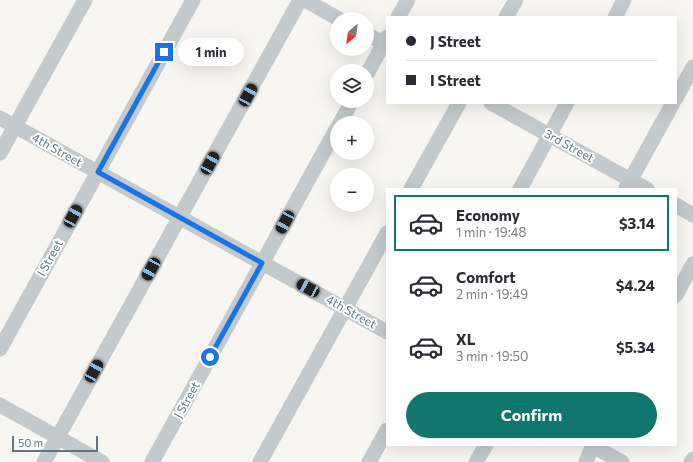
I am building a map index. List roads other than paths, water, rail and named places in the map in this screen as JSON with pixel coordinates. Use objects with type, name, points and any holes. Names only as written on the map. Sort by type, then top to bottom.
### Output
[{"type":"street","points":[[0,153],[85,0]]},
{"type":"street","name":"I Street","points":[[0,349],[192,0]]},
{"type":"street","points":[[44,462],[300,0]]},
{"type":"street","points":[[305,0],[330,14]]},
{"type":"street","points":[[399,16],[408,0]]},
{"type":"street","points":[[507,16],[516,0]]},
{"type":"street","points":[[616,16],[624,0]]},
{"type":"street","points":[[373,64],[386,42],[374,37]]},
{"type":"street","points":[[677,96],[693,67]]},
{"type":"street","points":[[412,188],[458,104]]},
{"type":"street","name":"3rd Street","points":[[493,104],[550,135],[628,184],[643,188]]},
{"type":"street","points":[[521,188],[567,104]]},
{"type":"street","points":[[628,184],[672,104]]},
{"type":"street","name":"4th Street","points":[[0,118],[386,331]]},
{"type":"street","name":"J Street","points":[[152,462],[330,141]]},
{"type":"street","points":[[677,206],[693,215]]},
{"type":"street","points":[[260,462],[386,235]]},
{"type":"street","points":[[677,293],[693,264]]},
{"type":"street","points":[[0,405],[102,462]]},
{"type":"street","points":[[369,462],[386,432]]},
{"type":"street","points":[[476,462],[485,446]]},
{"type":"street","points":[[586,462],[592,446]]},
{"type":"street","points":[[594,446],[622,462]]}]
